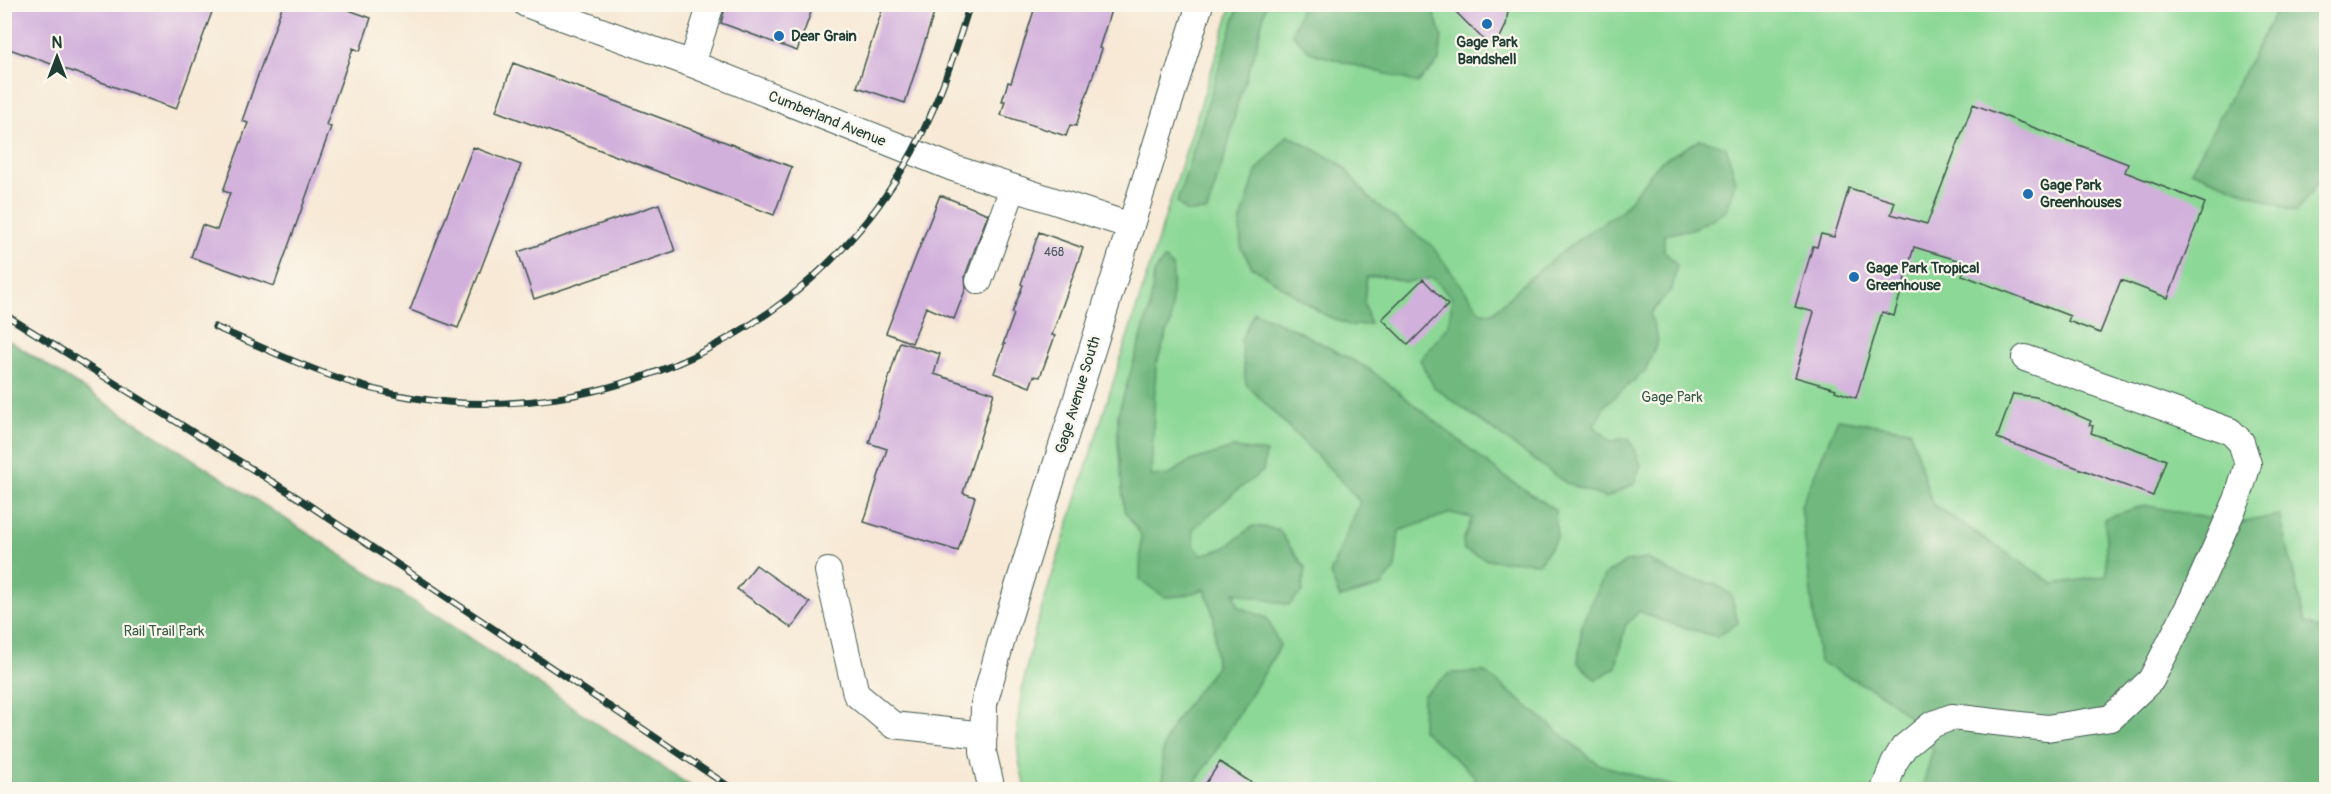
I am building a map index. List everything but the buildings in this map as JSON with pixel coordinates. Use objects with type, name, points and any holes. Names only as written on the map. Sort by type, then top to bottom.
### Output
[{"type":"street","name":"Cumberland Avenue","points":[[526,4],[557,10],[912,153],[1131,226]]},
{"type":"street","points":[[692,64],[711,4]]},
{"type":"street","name":"Gage Avenue South","points":[[992,789],[983,752],[984,704],[1003,635],[1200,4]]},
{"type":"street","points":[[979,280],[1013,188]]},
{"type":"street","points":[[1884,789],[1894,763],[1904,747],[1931,725],[1952,717],[2047,728],[2112,718],[2151,680],[2189,606],[2237,500],[2248,464],[2241,442],[2230,431],[2025,358]]},
{"type":"street","points":[[828,571],[856,694],[893,724],[984,735]]},
{"type":"green space","points":[[1239,4],[1266,5],[1256,48],[1207,211],[1187,212],[1177,202]]},
{"type":"green space","points":[[1302,4],[1439,5],[1434,13],[1442,37],[1439,61],[1418,83],[1312,53],[1292,34]]},
{"type":"green space","points":[[2280,4],[2326,5],[2326,172],[2296,212],[2191,171]]},
{"type":"green space","name":"Gage Park","points":[[1232,5],[2326,5],[2326,789],[1027,790],[1021,770],[1017,730],[1022,689],[1035,630]]},
{"type":"green space","points":[[1288,135],[1341,164],[1372,201],[1432,246],[1481,312],[1493,313],[1526,281],[1575,242],[1623,209],[1660,162],[1701,139],[1726,147],[1736,181],[1725,212],[1695,228],[1664,235],[1664,251],[1677,265],[1672,289],[1650,314],[1658,340],[1645,371],[1605,405],[1594,426],[1611,441],[1629,438],[1641,465],[1634,484],[1606,498],[1566,483],[1434,387],[1420,360],[1449,325],[1452,298],[1433,278],[1406,282],[1382,276],[1367,277],[1364,302],[1370,324],[1351,326],[1325,315],[1252,267],[1241,248],[1240,224],[1256,172]]},
{"type":"green space","points":[[1164,259],[1173,267],[1171,322],[1156,365],[1151,476],[1169,475],[1188,462],[1233,448],[1266,452],[1263,471],[1236,491],[1193,529],[1194,545],[1201,555],[1225,548],[1253,526],[1278,529],[1305,568],[1302,592],[1289,605],[1234,592],[1239,607],[1267,618],[1280,646],[1191,790],[1164,789],[1163,751],[1179,715],[1216,667],[1214,618],[1205,589],[1182,596],[1165,597],[1140,580],[1141,535],[1124,510],[1118,443],[1118,414],[1150,308],[1154,273]]},
{"type":"green space","points":[[1254,312],[1292,328],[1369,369],[1504,476],[1555,510],[1557,538],[1539,563],[1488,560],[1464,550],[1463,541],[1472,518],[1451,513],[1399,531],[1395,568],[1382,586],[1340,598],[1330,574],[1360,502],[1246,384],[1241,340]]},
{"type":"green space","name":"Rail Trail Park","points":[[5,338],[453,627],[695,789],[5,789]]},
{"type":"green space","points":[[1838,419],[1910,430],[1932,504],[2054,584],[2107,576],[2105,518],[2145,505],[2235,524],[2280,515],[2305,623],[2326,631],[2326,789],[1922,789],[1933,749],[1907,715],[1882,694],[1819,662],[1801,506]]},
{"type":"green space","points":[[1647,559],[1683,578],[1715,584],[1731,595],[1738,623],[1717,637],[1662,621],[1639,611],[1625,626],[1616,667],[1596,680],[1578,663],[1582,623],[1605,574],[1626,562]]},
{"type":"green space","points":[[1485,672],[1598,764],[1683,789],[1468,789],[1476,777],[1422,730],[1423,695],[1450,673]]},
{"type":"railway","points":[[215,327],[313,369],[363,386],[415,398],[486,404],[557,398],[626,382],[692,357],[754,322],[811,279],[861,228],[902,170],[924,130],[949,68],[970,4]]},
{"type":"railway","points":[[4,314],[303,501],[734,790]]},
{"type":"place","name":"Gage Park Bandshell","points":[[1487,24]]},
{"type":"place","name":"Dear Grain","points":[[779,36]]},
{"type":"place","name":"Gage Park Greenhouses","points":[[2028,194]]},
{"type":"place","name":"Gage Park Tropical Greenhouse","points":[[1854,277]]}]
